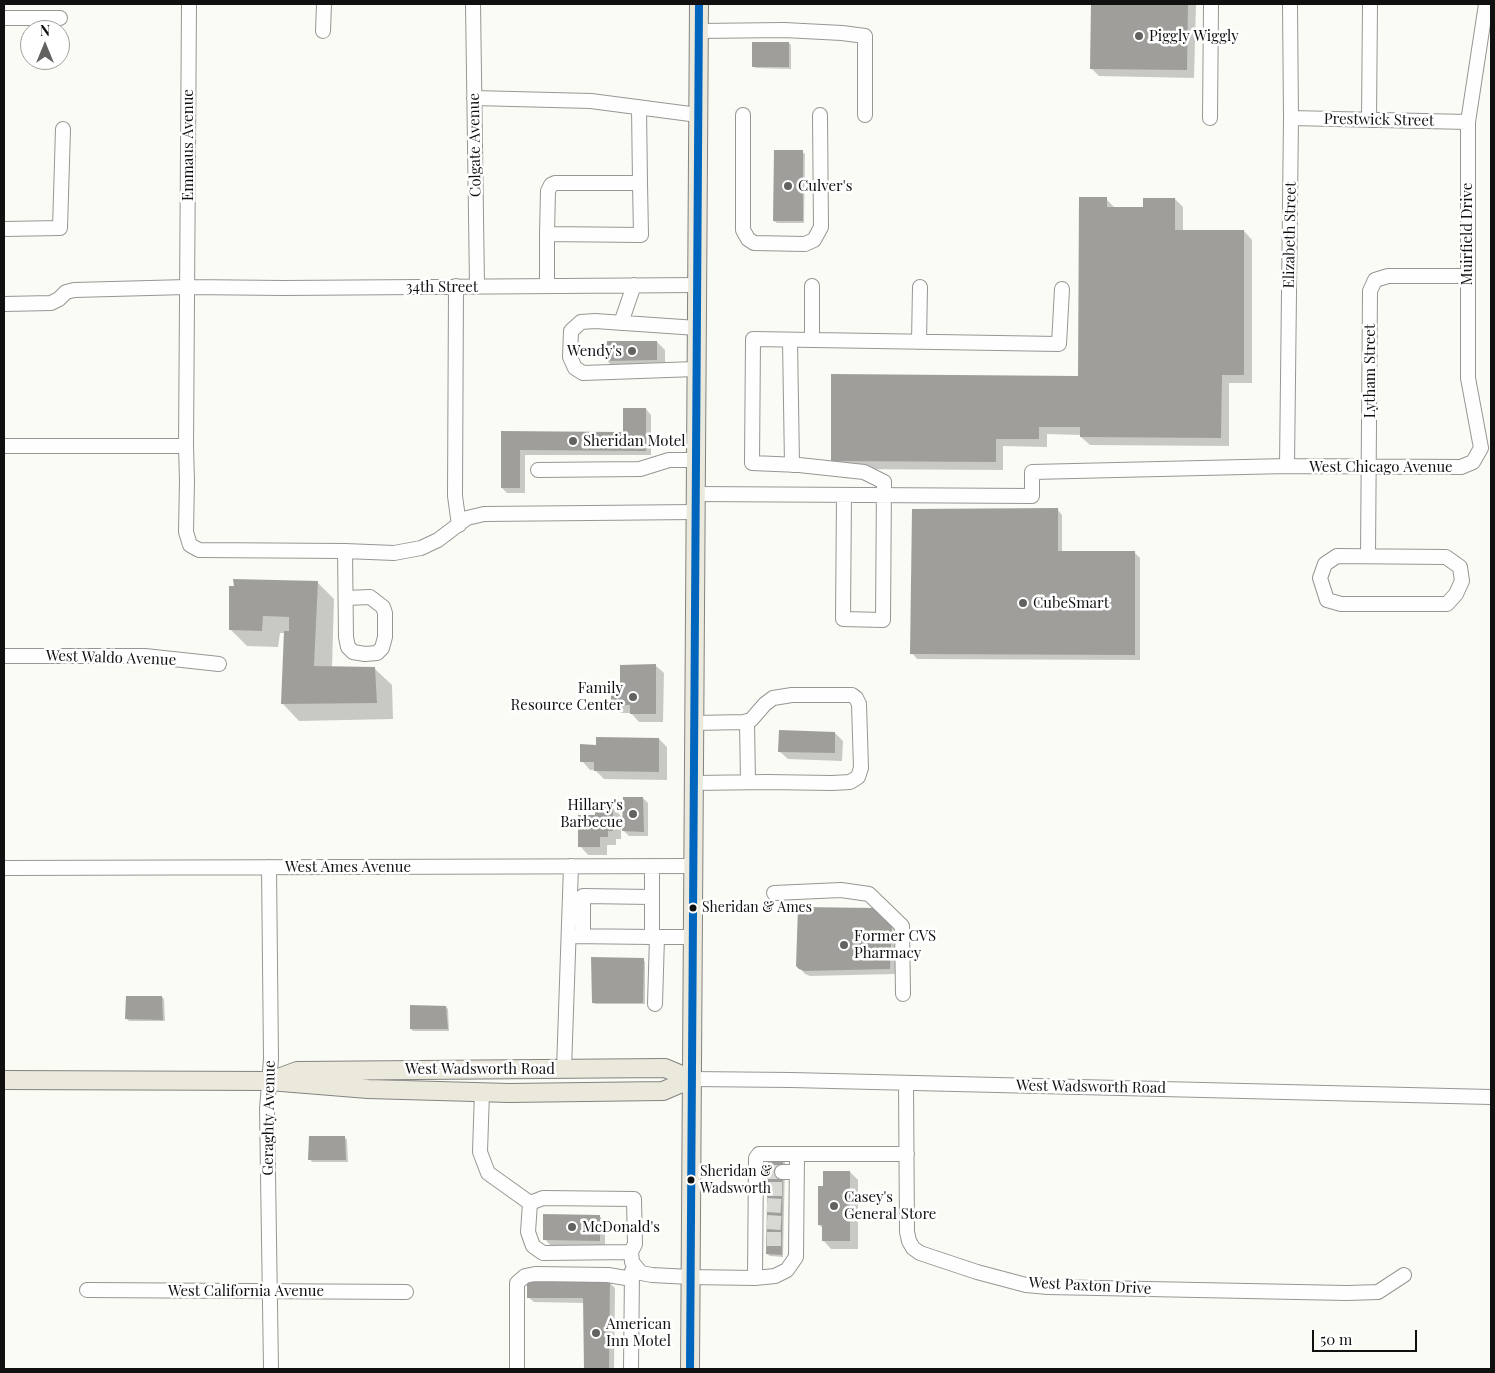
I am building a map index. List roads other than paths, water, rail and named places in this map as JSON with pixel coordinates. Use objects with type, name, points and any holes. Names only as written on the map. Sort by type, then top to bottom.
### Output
[{"type":"main road","points":[[690,1369],[699,4]]},
{"type":"main road","name":"West Wadsworth Road","points":[[269,1081],[297,1070],[665,1068],[691,1079]]},
{"type":"main road","name":"West Wadsworth Road","points":[[4,1080],[269,1081],[368,1089],[482,1092],[663,1091],[691,1079]]},
{"type":"street","name":"Emmaus Avenue","points":[[188,4],[188,409],[186,422],[188,481],[186,532],[190,545],[200,550],[345,551]]},
{"type":"street","points":[[323,31],[324,4]]},
{"type":"street","name":"Colgate Avenue","points":[[473,4],[477,286]]},
{"type":"street","points":[[1210,118],[1211,4]]},
{"type":"street","name":"Elizabeth Street","points":[[1287,466],[1291,118],[1290,4]]},
{"type":"street","points":[[1369,120],[1370,4]]},
{"type":"street","name":"Muirfield Drive","points":[[1473,462],[1481,448],[1468,378],[1468,122],[1486,4]]},
{"type":"street","points":[[4,18],[60,18]]},
{"type":"street","points":[[699,31],[784,30],[865,36],[865,115]]},
{"type":"street","points":[[474,98],[582,101],[698,115]]},
{"type":"street","points":[[547,234],[641,235],[639,108]]},
{"type":"street","points":[[743,115],[743,230],[748,239],[754,243],[805,244],[814,240],[821,227],[820,115]]},
{"type":"street","name":"Prestwick Street","points":[[1291,118],[1468,122]]},
{"type":"street","points":[[4,229],[60,228],[63,129]]},
{"type":"street","points":[[548,286],[548,192],[551,185],[555,183],[640,183]]},
{"type":"street","name":"Lytham Street","points":[[1368,556],[1370,291],[1375,280],[1388,276],[1467,276]]},
{"type":"street","points":[[621,323],[634,285]]},
{"type":"street","name":"34th Street","points":[[4,304],[51,303],[59,299],[66,292],[74,290],[187,287],[697,285]]},
{"type":"street","points":[[456,286],[455,496],[459,524]]},
{"type":"street","points":[[812,286],[812,340]]},
{"type":"street","points":[[920,287],[920,342]]},
{"type":"street","points":[[844,495],[843,619],[883,620],[884,482],[864,472],[752,463],[753,339],[1059,344],[1062,289]]},
{"type":"street","points":[[696,369],[583,373],[575,368],[570,357],[572,331],[581,322],[697,328]]},
{"type":"street","points":[[790,340],[792,465]]},
{"type":"street","points":[[4,446],[186,446]]},
{"type":"street","points":[[538,470],[640,469],[669,460],[696,460]]},
{"type":"street","name":"West Chicago Avenue","points":[[884,495],[1032,496],[1032,472],[1287,466],[1461,467],[1473,462]]},
{"type":"street","points":[[695,494],[884,495]]},
{"type":"street","points":[[346,598],[345,551],[394,553],[421,548],[438,540],[467,518],[484,514],[695,512]]},
{"type":"street","points":[[1337,556],[1368,556],[1446,557],[1460,567],[1462,581],[1456,594],[1447,604],[1341,604],[1327,600],[1320,578],[1325,564],[1337,556]]},
{"type":"street","name":"West Waldo Avenue","points":[[4,656],[145,656],[219,664]]},
{"type":"street","points":[[693,783],[850,782],[858,777],[861,768],[859,704],[852,695],[792,695],[773,698],[751,720],[744,722],[694,723]]},
{"type":"street","points":[[747,721],[748,782]]},
{"type":"street","points":[[572,866],[576,936]]},
{"type":"street","points":[[652,866],[655,1004]]},
{"type":"street","name":"West Ames Avenue","points":[[4,868],[693,866]]},
{"type":"street","name":"Geraghty Avenue","points":[[269,867],[271,1059],[267,1109],[271,1369]]},
{"type":"street","points":[[774,893],[841,890],[869,894],[902,926],[903,994]]},
{"type":"street","points":[[564,1069],[576,936],[583,896],[652,897]]},
{"type":"street","points":[[576,936],[692,937]]},
{"type":"street","name":"West Wadsworth Road","points":[[691,1079],[1491,1097]]},
{"type":"street","name":"West Paxton Drive","points":[[906,1083],[907,1232],[912,1248],[920,1253],[977,1272],[1026,1285],[1048,1288],[1378,1292],[1404,1275]]},
{"type":"street","points":[[482,1092],[480,1152],[488,1173],[530,1203]]},
{"type":"street","points":[[755,1278],[761,1239],[762,1205],[769,1189],[769,1172],[756,1158],[760,1154],[907,1154]]},
{"type":"street","points":[[632,1257],[641,1273],[652,1275],[755,1278],[775,1276],[787,1270],[796,1257],[796,1240],[789,1223],[796,1206],[797,1154]]},
{"type":"street","points":[[769,1172],[797,1172]]},
{"type":"street","points":[[769,1189],[796,1189]]},
{"type":"street","points":[[530,1203],[544,1198],[634,1199],[631,1369]]},
{"type":"street","points":[[530,1203],[528,1232],[533,1246],[543,1253],[632,1257]]},
{"type":"street","points":[[782,1206],[796,1206]]},
{"type":"street","points":[[782,1239],[796,1240]]},
{"type":"street","points":[[517,1369],[517,1283],[525,1276],[535,1274],[608,1275],[632,1280]]},
{"type":"street","name":"West California Avenue","points":[[86,1290],[406,1292]]},
{"type":"tunnel","points":[[768,1172],[782,1172]]},
{"type":"tunnel","points":[[768,1189],[782,1189]]},
{"type":"tunnel","points":[[767,1205],[782,1206]]},
{"type":"tunnel","points":[[767,1222],[782,1223]]},
{"type":"tunnel","points":[[767,1239],[782,1239]]},
{"type":"place","name":"Piggly Wiggly","points":[[1139,36]]},
{"type":"place","name":"Culver's","points":[[788,186]]},
{"type":"place","name":"Wendy's","points":[[632,351]]},
{"type":"place","name":"Sheridan Motel","points":[[573,441]]},
{"type":"place","name":"CubeSmart","points":[[1023,603]]},
{"type":"place","name":"Family Resource Center","points":[[633,697]]},
{"type":"place","name":"Hillary's Barbecue","points":[[633,814]]},
{"type":"place","name":"Sheridan & Ames","points":[[693,908]]},
{"type":"place","name":"Former CVS Pharmacy","points":[[844,945]]},
{"type":"place","name":"Sheridan & Wadsworth","points":[[691,1180]]},
{"type":"place","name":"Casey's General Store","points":[[834,1206]]},
{"type":"place","name":"McDonald's","points":[[572,1227]]},
{"type":"place","name":"American Inn Motel","points":[[596,1333]]}]
